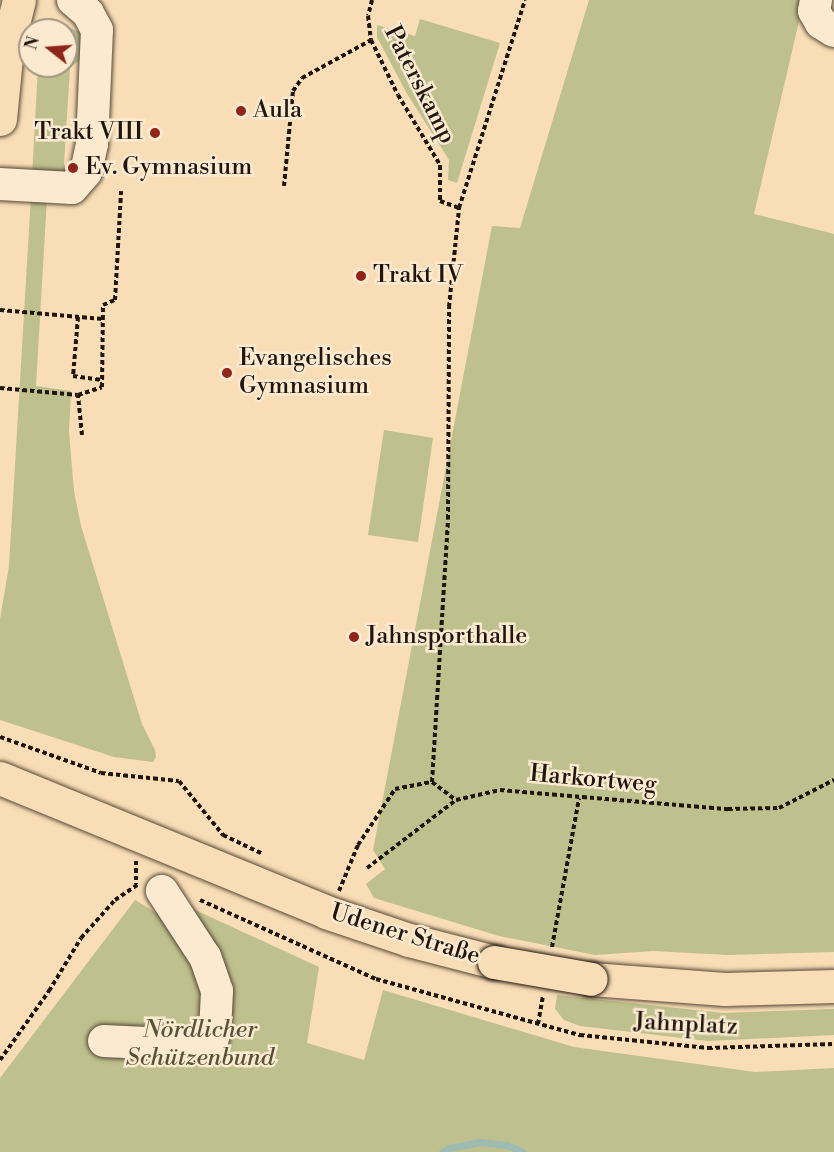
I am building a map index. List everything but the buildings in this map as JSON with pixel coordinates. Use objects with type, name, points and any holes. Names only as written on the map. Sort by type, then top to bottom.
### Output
[{"type":"main road","points":[[0,119],[8,48],[19,0]]},
{"type":"main road","name":"Udener Straße","points":[[0,778],[326,912],[409,940],[494,962],[591,979],[725,989],[834,986]]},
{"type":"lane","points":[[0,184],[72,188],[86,172],[92,144],[97,30],[88,13],[73,0]]},
{"type":"lane","points":[[816,0],[814,11],[821,23],[834,31]]},
{"type":"lane","points":[[104,1041],[211,1046],[215,1030],[217,991],[205,957],[149,888]]},
{"type":"path","name":"Paterskamp","points":[[372,0],[368,16],[370,40],[440,165],[440,201],[459,208]]},
{"type":"path","points":[[432,782],[448,519],[449,307],[459,208],[525,0]]},
{"type":"path","points":[[284,186],[293,91],[302,78],[370,40]]},
{"type":"path","points":[[0,388],[78,395],[102,387],[103,305],[115,300],[121,191]]},
{"type":"path","points":[[0,310],[103,319]]},
{"type":"path","points":[[78,317],[74,376],[102,380]]},
{"type":"path","points":[[78,395],[82,435]]},
{"type":"path","points":[[0,737],[101,772],[179,781],[223,835],[265,856]]},
{"type":"path","name":"Harkortweg","points":[[367,868],[456,800],[500,790],[728,809],[779,808],[834,780]]},
{"type":"path","points":[[328,886],[339,892],[358,845],[395,789],[432,782],[456,800]]},
{"type":"path","points":[[550,958],[579,798]]},
{"type":"path","points":[[0,1059],[49,991],[81,938],[116,900],[149,888],[136,867]]},
{"type":"path","name":"Jahnplatz","points":[[149,888],[198,900],[376,979],[580,1035],[708,1048],[834,1044]]},
{"type":"path","points":[[538,1024],[543,993]]},
{"type":"green space","points":[[589,0],[804,0],[754,214],[834,234],[834,952],[728,955],[653,951],[595,955],[499,936],[374,898],[366,884],[385,869],[373,850],[492,226],[520,228]]},
{"type":"green space","points":[[420,19],[500,43],[457,183],[448,180],[449,160],[406,92],[377,37],[377,25],[415,36]]},
{"type":"green space","points":[[78,32],[87,45],[88,53],[78,61]]},
{"type":"green space","points":[[37,78],[69,78],[64,165],[78,179],[32,177]]},
{"type":"green space","points":[[31,196],[47,198],[36,386],[71,391],[69,432],[74,491],[81,526],[142,724],[155,750],[156,757],[153,762],[114,757],[0,720],[0,619],[9,566]]},
{"type":"green space","points":[[384,430],[433,438],[418,542],[368,535]]},
{"type":"green space","name":"Nördlicher Schützenbund","points":[[135,900],[171,922],[183,911],[193,909],[319,967],[307,1043],[364,1060],[383,990],[574,1047],[755,1072],[834,1068],[834,1152],[0,1152],[0,1078]]},
{"type":"green space","points":[[557,995],[723,1013],[834,1009],[834,1035],[708,1041],[580,1026],[564,1020],[555,1009]]},
{"type":"waterway","points":[[442,1152],[449,1148],[481,1142],[507,1145],[523,1152]]},
{"type":"place","name":"Aula","points":[[241,111]]},
{"type":"place","name":"Trakt VIII","points":[[155,133]]},
{"type":"place","name":"Ev. Gymnasium","points":[[73,168]]},
{"type":"place","name":"Trakt IV","points":[[361,276]]},
{"type":"place","name":"Evangelisches Gymnasium","points":[[227,373]]},
{"type":"place","name":"Jahnsporthalle","points":[[354,637]]}]
